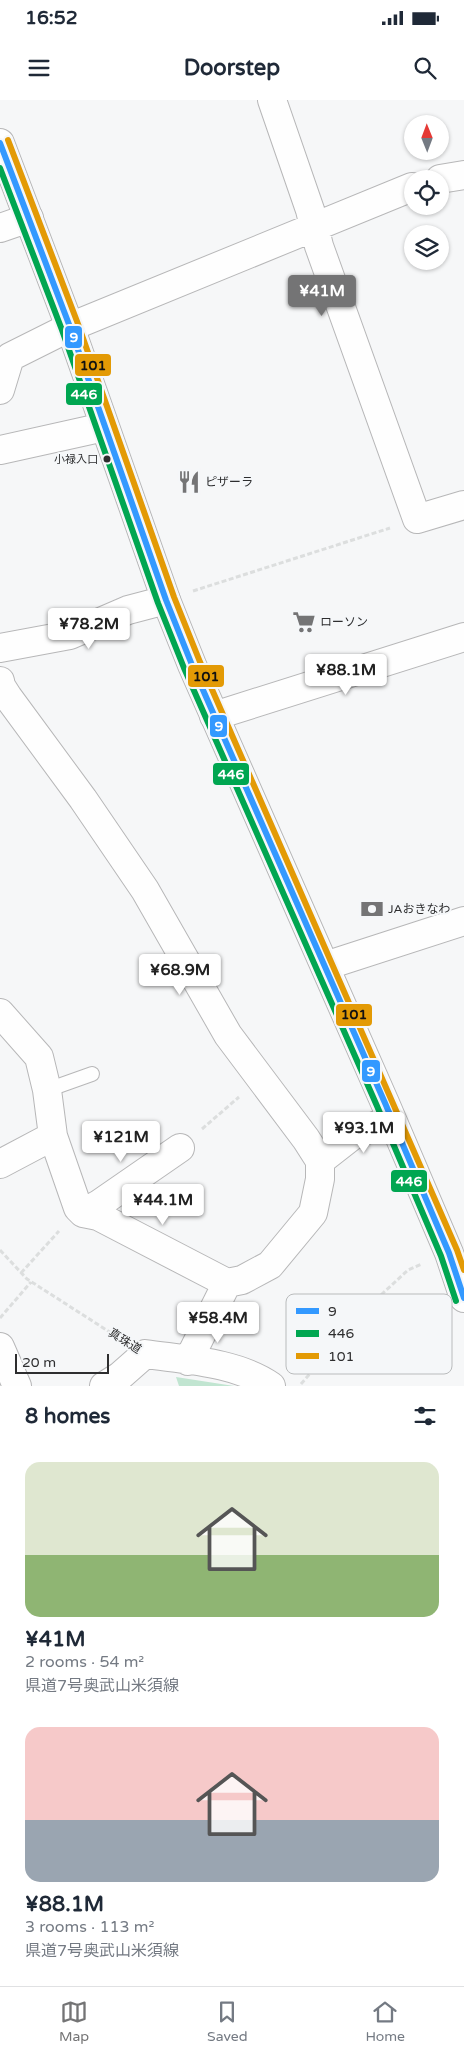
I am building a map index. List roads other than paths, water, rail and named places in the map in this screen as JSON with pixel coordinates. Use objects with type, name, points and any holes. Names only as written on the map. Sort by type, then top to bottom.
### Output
[{"type":"street","points":[[272,100],[310,210],[314,228],[416,519],[464,505]]},
{"type":"street","points":[[0,143],[70,327],[166,600],[214,716],[449,1253],[464,1298]]},
{"type":"street","points":[[449,178],[464,175]]},
{"type":"street","points":[[0,390],[5,357],[70,327],[404,190]]},
{"type":"street","points":[[0,228],[29,218]]},
{"type":"street","points":[[0,450],[104,427]]},
{"type":"street","points":[[0,648],[70,635],[128,610],[166,600]]},
{"type":"street","points":[[214,716],[464,637]]},
{"type":"street","points":[[0,1013],[39,1057],[47,1090],[53,1136],[78,1208],[83,1213],[98,1216],[227,1283],[242,1280],[270,1265],[313,1213],[320,1179],[320,1161],[213,1011],[145,890],[83,799],[3,693]]},
{"type":"street","points":[[325,966],[464,922]]},
{"type":"street","points":[[320,1161],[352,1136],[391,1119]]},
{"type":"street","points":[[0,1164],[36,1143],[53,1136]]},
{"type":"street","points":[[83,1213],[180,1148]]},
{"type":"street","points":[[188,1361],[227,1283]]},
{"type":"street","points":[[0,1347],[17,1386]]},
{"type":"street","name":"真珠道","points":[[104,1386],[120,1376],[145,1354],[240,1371],[261,1379],[271,1386]]},
{"type":"lane","points":[[47,1090],[92,1074]]},
{"type":"place","name":"小禄入口","points":[[107,459]]},
{"type":"place","name":"ピザーラ","points":[[189,482]]},
{"type":"place","name":"ローソン","points":[[304,622]]},
{"type":"place","name":"JAおきなわ","points":[[372,909]]}]
